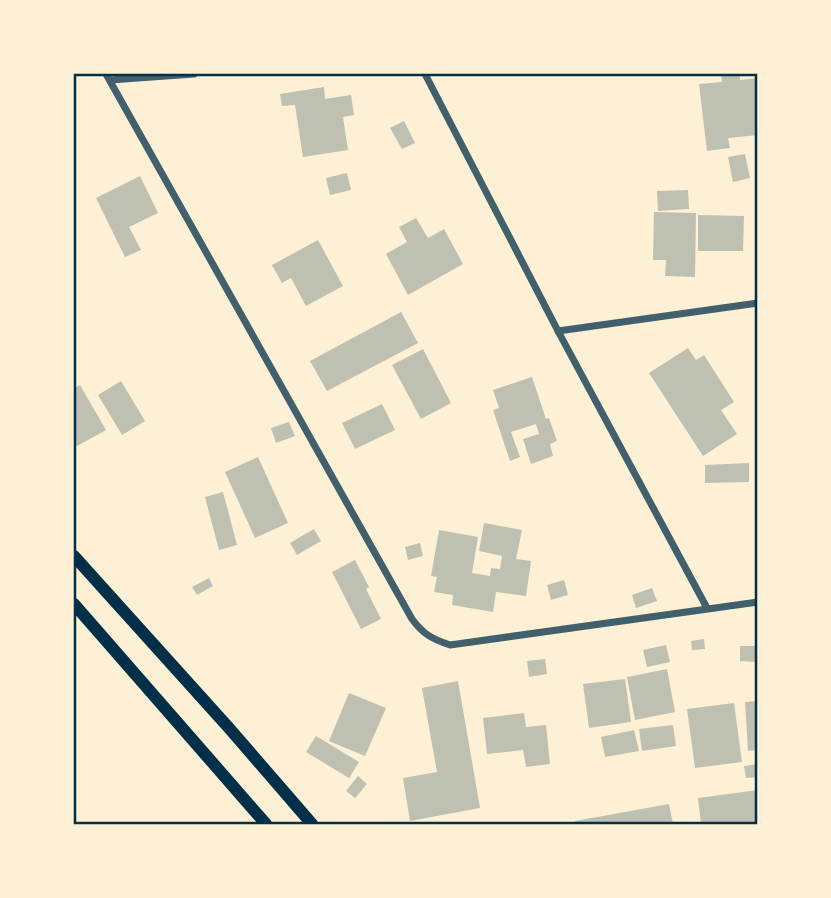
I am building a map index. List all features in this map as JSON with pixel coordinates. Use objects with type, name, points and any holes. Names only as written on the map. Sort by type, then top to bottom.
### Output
[{"type":"main road","points":[[74,556],[312,824]]},
{"type":"main road","points":[[74,604],[265,824]]},
{"type":"street","points":[[194,74],[108,77],[421,631],[431,639],[450,645],[758,602]]},
{"type":"street","points":[[425,74],[558,331],[707,608]]},
{"type":"street","points":[[558,331],[758,303]]},
{"type":"building","points":[[721,74],[740,74],[740,80],[758,78],[758,135],[728,138],[730,148],[707,151],[699,84],[722,82]]},
{"type":"building","points":[[324,87],[325,99],[351,95],[354,115],[343,117],[348,150],[303,157],[295,105],[282,106],[280,94]]},
{"type":"building","points":[[404,121],[415,143],[402,149],[390,128]]},
{"type":"building","points":[[745,154],[750,178],[733,182],[728,157]]},
{"type":"building","points":[[347,173],[351,190],[330,195],[326,178]]},
{"type":"building","points":[[140,176],[158,213],[129,227],[141,250],[125,257],[96,198]]},
{"type":"building","points":[[688,190],[689,209],[658,211],[657,191]]},
{"type":"building","points":[[654,212],[696,213],[695,277],[665,276],[666,260],[653,260]]},
{"type":"building","points":[[698,215],[744,216],[743,251],[698,251]]},
{"type":"building","points":[[416,218],[428,238],[444,229],[463,264],[408,295],[386,254],[407,242],[399,227]]},
{"type":"building","points":[[318,240],[343,286],[306,306],[291,278],[282,283],[272,265]]},
{"type":"building","points":[[401,312],[418,343],[327,391],[310,361]]},
{"type":"building","points":[[688,348],[696,360],[704,355],[734,402],[721,410],[737,434],[703,456],[649,373]]},
{"type":"building","points":[[423,349],[451,403],[421,419],[392,365]]},
{"type":"building","points":[[532,377],[546,419],[549,418],[557,441],[550,444],[553,456],[531,464],[523,439],[539,434],[536,424],[511,432],[520,457],[510,461],[493,410],[499,408],[493,390]]},
{"type":"building","points":[[121,381],[145,421],[122,435],[98,395]]},
{"type":"building","points":[[80,385],[106,430],[77,446],[74,441],[74,388]]},
{"type":"building","points":[[382,404],[395,430],[355,449],[342,423]]},
{"type":"building","points":[[289,422],[295,436],[276,443],[271,428]]},
{"type":"building","points":[[258,457],[288,523],[255,538],[225,472]]},
{"type":"building","points":[[749,463],[749,482],[705,483],[705,465]]},
{"type":"building","points":[[223,492],[237,545],[219,550],[205,497]]},
{"type":"building","points":[[484,523],[522,530],[516,559],[531,561],[526,596],[496,592],[493,612],[452,605],[453,595],[434,592],[437,577],[431,576],[439,530],[478,537],[472,573],[490,576],[491,568],[500,569],[502,556],[479,551]]},
{"type":"building","points":[[314,529],[321,541],[297,555],[290,543]]},
{"type":"building","points":[[420,543],[423,556],[408,560],[405,547]]},
{"type":"building","points":[[355,560],[381,619],[361,629],[332,572]]},
{"type":"building","points":[[209,578],[213,586],[197,595],[192,587]]},
{"type":"building","points":[[564,580],[568,595],[551,600],[547,585]]},
{"type":"building","points":[[652,588],[657,601],[636,608],[632,595]]},
{"type":"building","points":[[704,639],[705,649],[692,650],[691,641]]},
{"type":"building","points":[[666,645],[670,662],[647,667],[643,650]]},
{"type":"building","points":[[740,646],[758,646],[758,662],[740,661]]},
{"type":"building","points":[[545,659],[547,674],[529,677],[527,661]]},
{"type":"building","points":[[667,669],[675,712],[635,720],[627,677]]},
{"type":"building","points":[[625,679],[631,722],[589,728],[583,684]]},
{"type":"building","points":[[458,681],[480,808],[410,821],[403,778],[437,772],[422,688]]},
{"type":"building","points":[[349,693],[386,708],[365,756],[329,741]]},
{"type":"building","points":[[758,701],[758,750],[748,751],[745,702]]},
{"type":"building","points":[[734,703],[742,762],[695,768],[687,709]]},
{"type":"building","points":[[524,713],[526,727],[546,725],[550,764],[526,767],[523,750],[487,754],[483,718]]},
{"type":"building","points":[[673,725],[676,746],[642,751],[639,729]]},
{"type":"building","points":[[634,730],[639,751],[605,757],[601,737]]},
{"type":"building","points":[[316,736],[359,762],[349,778],[306,752]]},
{"type":"building","points":[[758,764],[758,777],[746,778],[744,766]]},
{"type":"building","points":[[358,776],[367,784],[355,798],[346,791]]},
{"type":"building","points":[[758,790],[758,824],[701,824],[698,798]]},
{"type":"building","points":[[669,804],[673,824],[576,824],[575,821]]}]
